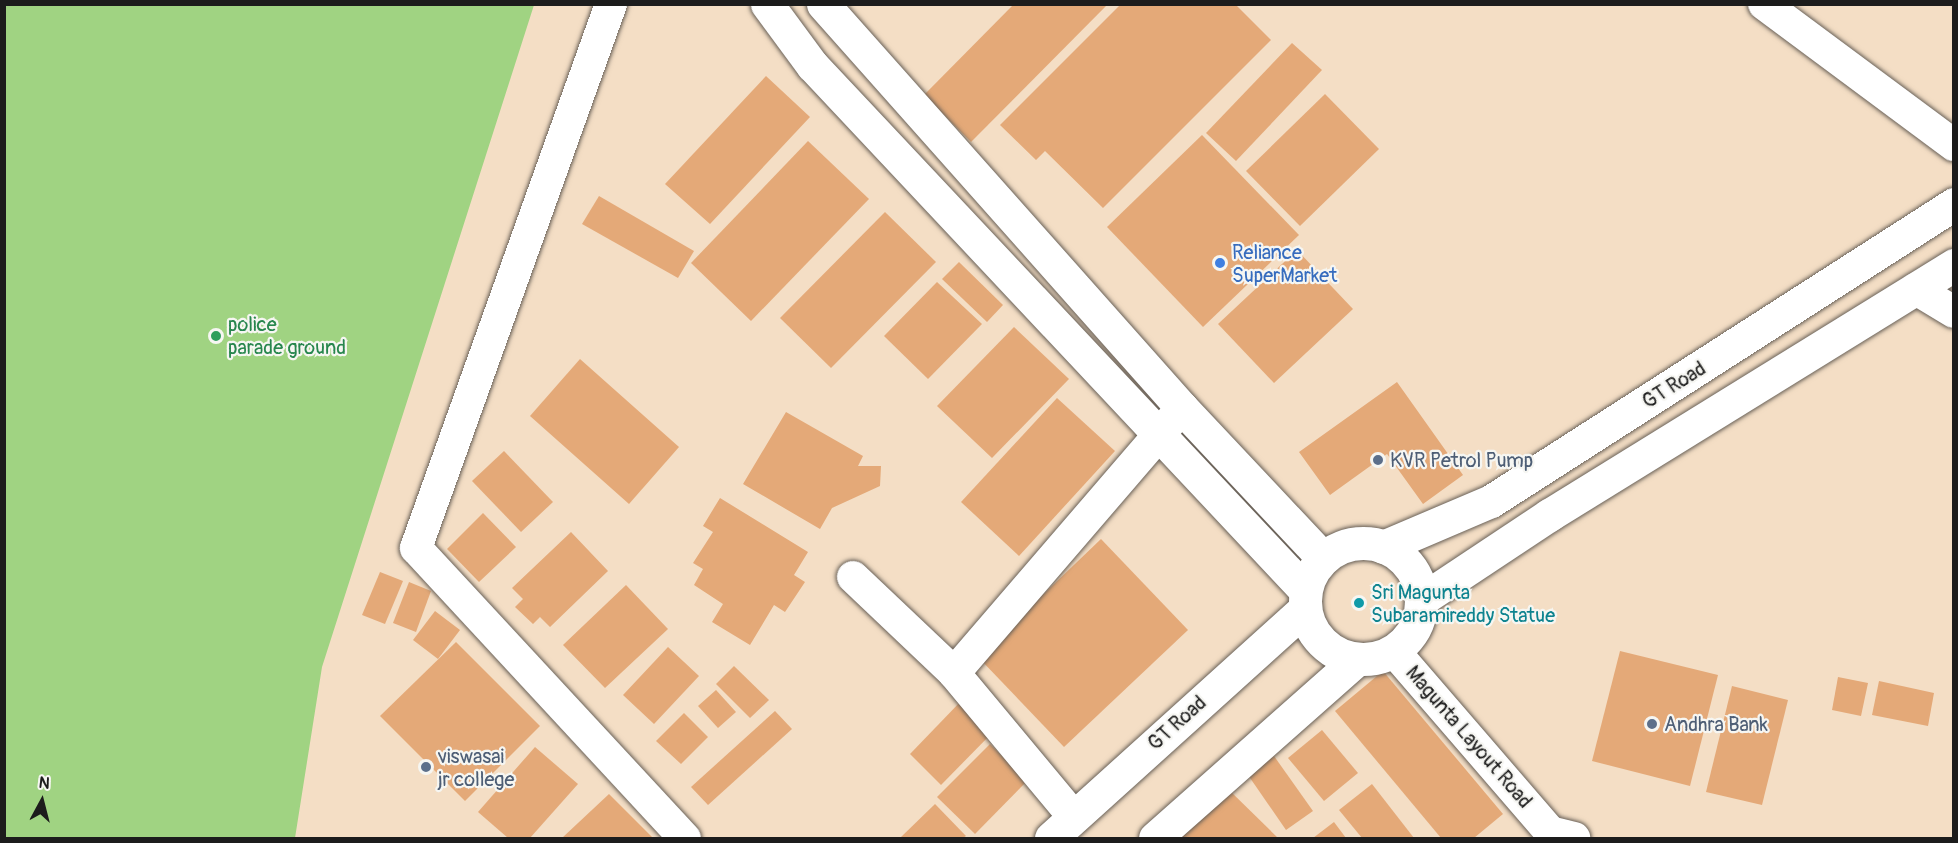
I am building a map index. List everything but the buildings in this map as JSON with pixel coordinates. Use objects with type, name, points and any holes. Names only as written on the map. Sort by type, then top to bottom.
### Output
[{"type":"main road","points":[[767,4],[812,65],[1159,435],[1305,600]]},
{"type":"main road","points":[[824,4],[1182,408],[1323,558]]},
{"type":"main road","name":"GT Road","points":[[1383,547],[1491,501],[1870,261],[1953,204]]},
{"type":"main road","points":[[1421,600],[1549,515],[1953,265]]},
{"type":"main road","points":[[1352,544],[1383,547],[1411,568],[1421,600],[1418,620],[1409,638],[1395,651],[1376,658],[1356,660],[1322,643],[1310,628],[1305,600],[1311,572],[1323,558],[1352,544]]},
{"type":"main road","name":"GT Road","points":[[1062,827],[1305,600]]},
{"type":"main road","points":[[1155,838],[1356,660]]},
{"type":"street","points":[[611,4],[416,548],[685,838]]},
{"type":"street","points":[[1764,4],[1953,145]]},
{"type":"street","points":[[1916,289],[1953,312]]},
{"type":"street","points":[[954,673],[1182,408]]},
{"type":"street","points":[[853,577],[954,673],[1062,827]]},
{"type":"street","name":"Magunta Layout Road","points":[[1395,651],[1550,832],[1574,838]]},
{"type":"green space","name":"police parade ground","points":[[5,4],[534,5],[322,667],[295,838],[5,838]]},
{"type":"place","name":"Reliance SuperMarket","points":[[1220,263]]},
{"type":"place","name":"police parade ground","points":[[216,336]]},
{"type":"place","name":"KVR Petrol Pump","points":[[1378,460]]},
{"type":"place","name":"Sri Magunta Subaramireddy Statue","points":[[1359,603]]},
{"type":"place","name":"Andhra Bank","points":[[1652,724]]},
{"type":"place","name":"viswasai jr college","points":[[426,767]]}]
